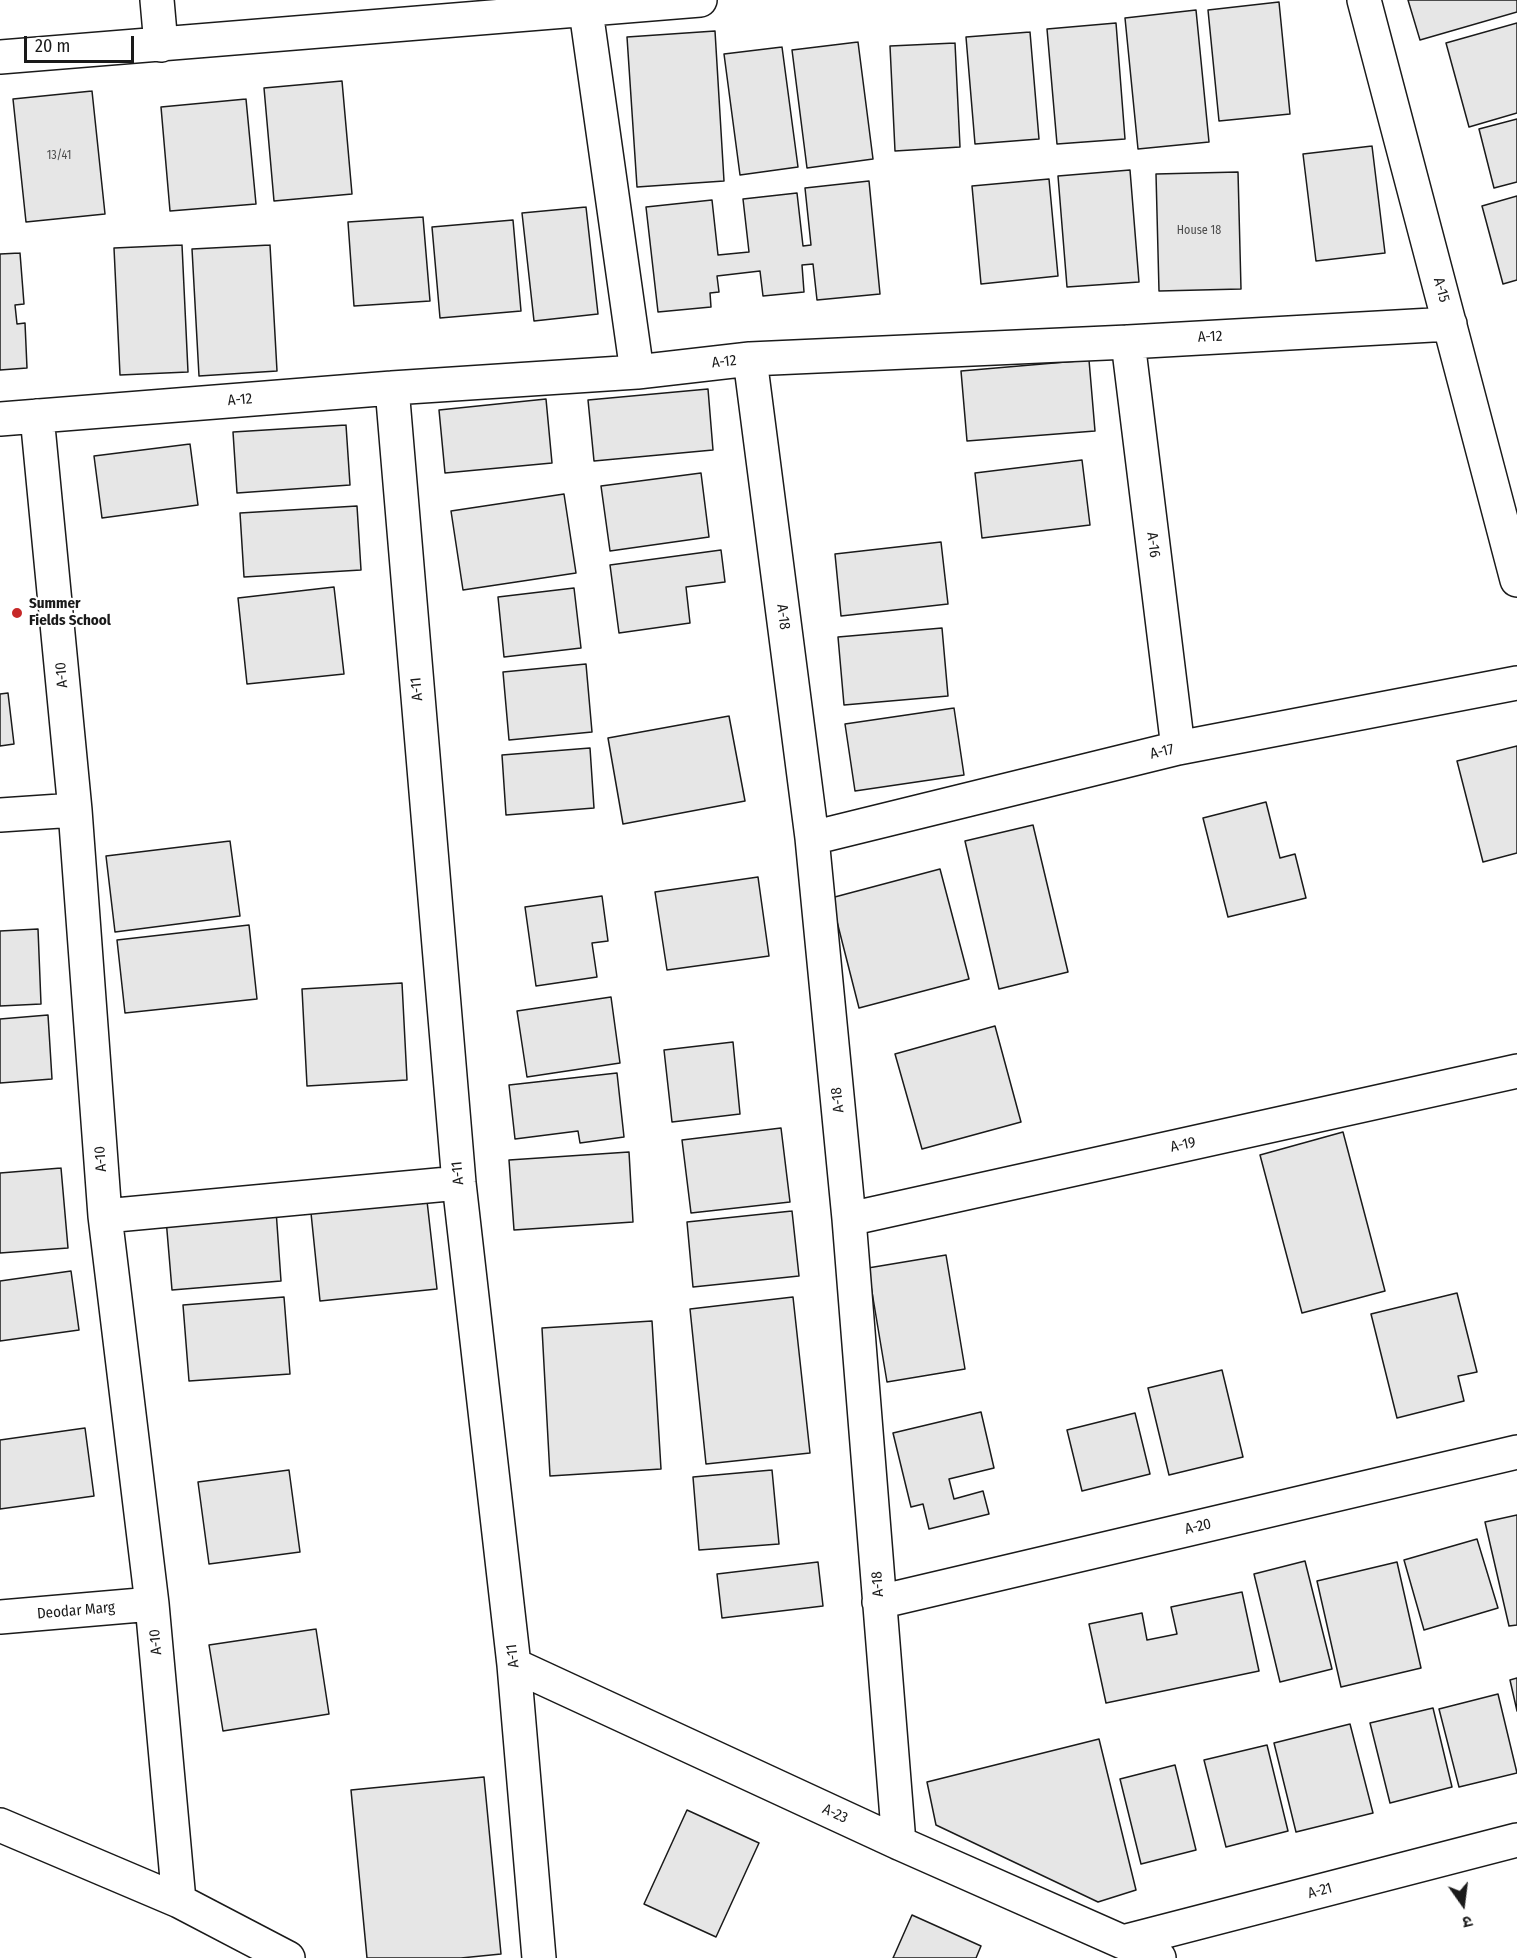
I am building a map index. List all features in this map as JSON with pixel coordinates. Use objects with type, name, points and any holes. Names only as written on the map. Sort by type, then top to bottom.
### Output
[{"type":"street","points":[[157,0],[161,45]]},
{"type":"street","points":[[0,57],[700,0]]},
{"type":"street","name":"A-15","points":[[1364,0],[1517,580]]},
{"type":"street","points":[[586,11],[637,372]]},
{"type":"street","name":"A-12","points":[[0,418],[637,372],[750,359],[1128,342],[1450,324]]},
{"type":"street","name":"A-16","points":[[1128,342],[1178,748]]},
{"type":"street","name":"A-18","points":[[750,359],[812,838],[849,1219],[899,1843]]},
{"type":"street","name":"A-11","points":[[392,388],[459,1183],[514,1665],[539,1958]]},
{"type":"street","name":"A-10","points":[[37,416],[75,810],[105,1216],[152,1604],[179,1901]]},
{"type":"street","name":"A-17","points":[[812,838],[1178,748],[1517,683]]},
{"type":"street","points":[[0,815],[75,810]]},
{"type":"street","name":"A-19","points":[[849,1219],[1517,1071]]},
{"type":"street","points":[[105,1216],[459,1183]]},
{"type":"street","name":"A-20","points":[[879,1602],[1517,1452]]},
{"type":"street","name":"Deodar Marg","points":[[0,1617],[152,1604]]},
{"type":"street","name":"A-23","points":[[514,1665],[899,1843],[1159,1958]]},
{"type":"street","points":[[0,1825],[179,1901],[288,1958]]},
{"type":"street","name":"A-21","points":[[1122,1942],[1517,1840]]},
{"type":"building","points":[[1408,0],[1517,0],[1517,12],[1420,40]]},
{"type":"building","points":[[1279,2],[1290,114],[1219,121],[1208,10]]},
{"type":"building","points":[[1196,10],[1209,142],[1138,149],[1125,18]]},
{"type":"building","points":[[1116,23],[1125,139],[1057,144],[1047,29]]},
{"type":"building","points":[[1517,23],[1517,113],[1469,127],[1446,43]]},
{"type":"building","points":[[715,31],[724,181],[637,187],[627,37]]},
{"type":"building","points":[[1030,32],[1039,139],[975,144],[966,37]]},
{"type":"building","points":[[858,42],[873,159],[807,168],[792,50]]},
{"type":"building","points":[[955,43],[960,147],[895,151],[890,46]]},
{"type":"building","points":[[782,47],[798,167],[740,175],[724,54]]},
{"type":"building","points":[[342,81],[352,194],[274,201],[264,88]]},
{"type":"building","points":[[92,91],[105,214],[26,222],[13,99]]},
{"type":"building","points":[[246,99],[256,204],[170,211],[161,107]]},
{"type":"building","points":[[1517,119],[1517,182],[1494,188],[1479,129]]},
{"type":"building","points":[[1372,146],[1385,253],[1316,261],[1303,154]]},
{"type":"building","points":[[1130,170],[1139,282],[1067,287],[1058,176]]},
{"type":"building","points":[[1238,172],[1241,289],[1159,291],[1156,174]]},
{"type":"building","points":[[1049,179],[1058,276],[981,284],[972,186]]},
{"type":"building","points":[[869,181],[880,294],[817,300],[813,264],[802,265],[804,292],[763,296],[760,271],[717,276],[719,292],[710,293],[711,307],[658,312],[646,207],[712,200],[718,255],[749,252],[743,199],[797,193],[803,246],[811,245],[805,188]]},
{"type":"building","points":[[1517,196],[1517,280],[1503,284],[1482,206]]},
{"type":"building","points":[[586,207],[598,314],[534,321],[522,213]]},
{"type":"building","points":[[423,217],[430,301],[354,306],[348,222]]},
{"type":"building","points":[[513,220],[521,311],[440,318],[432,227]]},
{"type":"building","points":[[182,245],[188,372],[120,375],[114,248]]},
{"type":"building","points":[[270,245],[277,371],[199,376],[192,249]]},
{"type":"building","points":[[20,253],[24,304],[15,305],[17,324],[25,323],[27,368],[0,370],[0,254]]},
{"type":"building","points":[[1089,360],[1095,431],[967,441],[961,371]]},
{"type":"building","points":[[708,389],[713,450],[594,461],[588,400]]},
{"type":"building","points":[[546,399],[552,463],[445,473],[439,410]]},
{"type":"building","points":[[346,425],[350,485],[237,493],[233,432]]},
{"type":"building","points":[[190,444],[198,505],[102,518],[94,456]]},
{"type":"building","points":[[1082,460],[1090,525],[982,538],[975,473]]},
{"type":"building","points":[[701,473],[709,537],[610,551],[601,486]]},
{"type":"building","points":[[564,494],[576,573],[463,590],[451,511]]},
{"type":"building","points":[[357,506],[361,570],[244,577],[240,513]]},
{"type":"building","points":[[941,542],[948,604],[841,616],[835,554]]},
{"type":"building","points":[[721,550],[725,582],[686,587],[690,623],[619,633],[610,565]]},
{"type":"building","points":[[334,587],[344,674],[247,684],[238,598]]},
{"type":"building","points":[[574,588],[581,648],[504,657],[498,597]]},
{"type":"building","points":[[942,628],[948,696],[844,705],[838,637]]},
{"type":"building","points":[[586,664],[592,732],[509,740],[503,672]]},
{"type":"building","points":[[8,693],[14,744],[0,746],[0,694]]},
{"type":"building","points":[[954,708],[964,775],[855,791],[845,724]]},
{"type":"building","points":[[729,716],[745,801],[623,824],[608,738]]},
{"type":"building","points":[[1517,746],[1517,853],[1483,862],[1457,761]]},
{"type":"building","points":[[590,748],[594,808],[506,815],[502,755]]},
{"type":"building","points":[[1266,802],[1280,858],[1295,854],[1306,898],[1228,917],[1203,818]]},
{"type":"building","points":[[1033,825],[1068,972],[999,989],[965,841]]},
{"type":"building","points":[[230,841],[240,916],[115,932],[106,856]]},
{"type":"building","points":[[940,869],[969,979],[859,1008],[831,898]]},
{"type":"building","points":[[758,877],[769,956],[667,970],[655,892]]},
{"type":"building","points":[[602,896],[608,941],[592,943],[597,977],[536,986],[525,907]]},
{"type":"building","points":[[249,925],[257,999],[125,1013],[117,940]]},
{"type":"building","points":[[38,929],[41,1004],[0,1006],[0,931]]},
{"type":"building","points":[[402,983],[407,1080],[307,1086],[302,989]]},
{"type":"building","points":[[611,997],[620,1063],[527,1077],[517,1011]]},
{"type":"building","points":[[48,1015],[52,1079],[0,1083],[0,1019]]},
{"type":"building","points":[[995,1026],[1021,1122],[922,1149],[895,1054]]},
{"type":"building","points":[[733,1042],[740,1114],[672,1122],[664,1050]]},
{"type":"building","points":[[617,1073],[624,1137],[580,1143],[578,1131],[515,1139],[509,1085]]},
{"type":"building","points":[[781,1128],[790,1202],[691,1213],[682,1140]]},
{"type":"building","points":[[1343,1132],[1385,1291],[1302,1313],[1260,1155]]},
{"type":"building","points":[[629,1152],[633,1222],[514,1230],[509,1160]]},
{"type":"building","points":[[61,1168],[68,1248],[0,1253],[0,1173]]},
{"type":"building","points":[[427,1201],[437,1289],[320,1301],[311,1213]]},
{"type":"building","points":[[276,1210],[281,1281],[172,1290],[166,1219]]},
{"type":"building","points":[[792,1211],[799,1276],[693,1287],[687,1222]]},
{"type":"building","points":[[946,1255],[965,1369],[887,1382],[868,1268]]},
{"type":"building","points":[[71,1271],[79,1330],[0,1341],[0,1281]]},
{"type":"building","points":[[1457,1293],[1477,1372],[1458,1376],[1464,1401],[1397,1418],[1371,1314]]},
{"type":"building","points":[[284,1297],[290,1374],[189,1381],[183,1305]]},
{"type":"building","points":[[793,1297],[810,1453],[706,1464],[690,1309]]},
{"type":"building","points":[[652,1321],[661,1469],[550,1476],[542,1328]]},
{"type":"building","points":[[1222,1370],[1243,1457],[1169,1475],[1148,1388]]},
{"type":"building","points":[[981,1412],[994,1468],[949,1479],[954,1499],[983,1491],[989,1514],[929,1529],[923,1504],[911,1507],[893,1433]]},
{"type":"building","points":[[1135,1413],[1150,1474],[1082,1491],[1067,1430]]},
{"type":"building","points":[[85,1428],[94,1496],[0,1509],[0,1440]]},
{"type":"building","points":[[289,1470],[300,1552],[209,1564],[198,1482]]},
{"type":"building","points":[[772,1470],[779,1544],[699,1550],[693,1477]]},
{"type":"building","points":[[1517,1515],[1517,1625],[1509,1626],[1485,1522]]},
{"type":"building","points":[[1477,1539],[1498,1608],[1424,1630],[1404,1560]]},
{"type":"building","points":[[1305,1561],[1332,1669],[1280,1682],[1254,1574]]},
{"type":"building","points":[[818,1562],[823,1606],[722,1618],[717,1574]]},
{"type":"building","points":[[1397,1562],[1421,1668],[1341,1687],[1317,1581]]},
{"type":"building","points":[[1242,1592],[1259,1671],[1106,1703],[1089,1624],[1142,1613],[1147,1640],[1177,1634],[1171,1607]]},
{"type":"building","points":[[316,1629],[329,1714],[223,1731],[209,1645]]},
{"type":"building","points":[[1517,1678],[1517,1711],[1510,1680]]},
{"type":"building","points":[[1498,1694],[1517,1773],[1459,1787],[1439,1709]]},
{"type":"building","points":[[1433,1708],[1452,1787],[1390,1803],[1370,1723]]},
{"type":"building","points":[[1350,1724],[1373,1813],[1296,1832],[1274,1743]]},
{"type":"building","points":[[1099,1739],[1136,1890],[1098,1902],[936,1825],[927,1782]]},
{"type":"building","points":[[1267,1745],[1288,1831],[1226,1847],[1204,1760]]},
{"type":"building","points":[[1175,1765],[1196,1850],[1141,1864],[1120,1779]]},
{"type":"building","points":[[484,1777],[501,1954],[461,1958],[367,1958],[351,1790]]},
{"type":"building","points":[[687,1810],[759,1843],[716,1937],[644,1904]]},
{"type":"building","points":[[912,1915],[981,1946],[976,1958],[893,1958]]},
{"type":"place","name":"Summer Fields School","points":[[17,613]]}]
